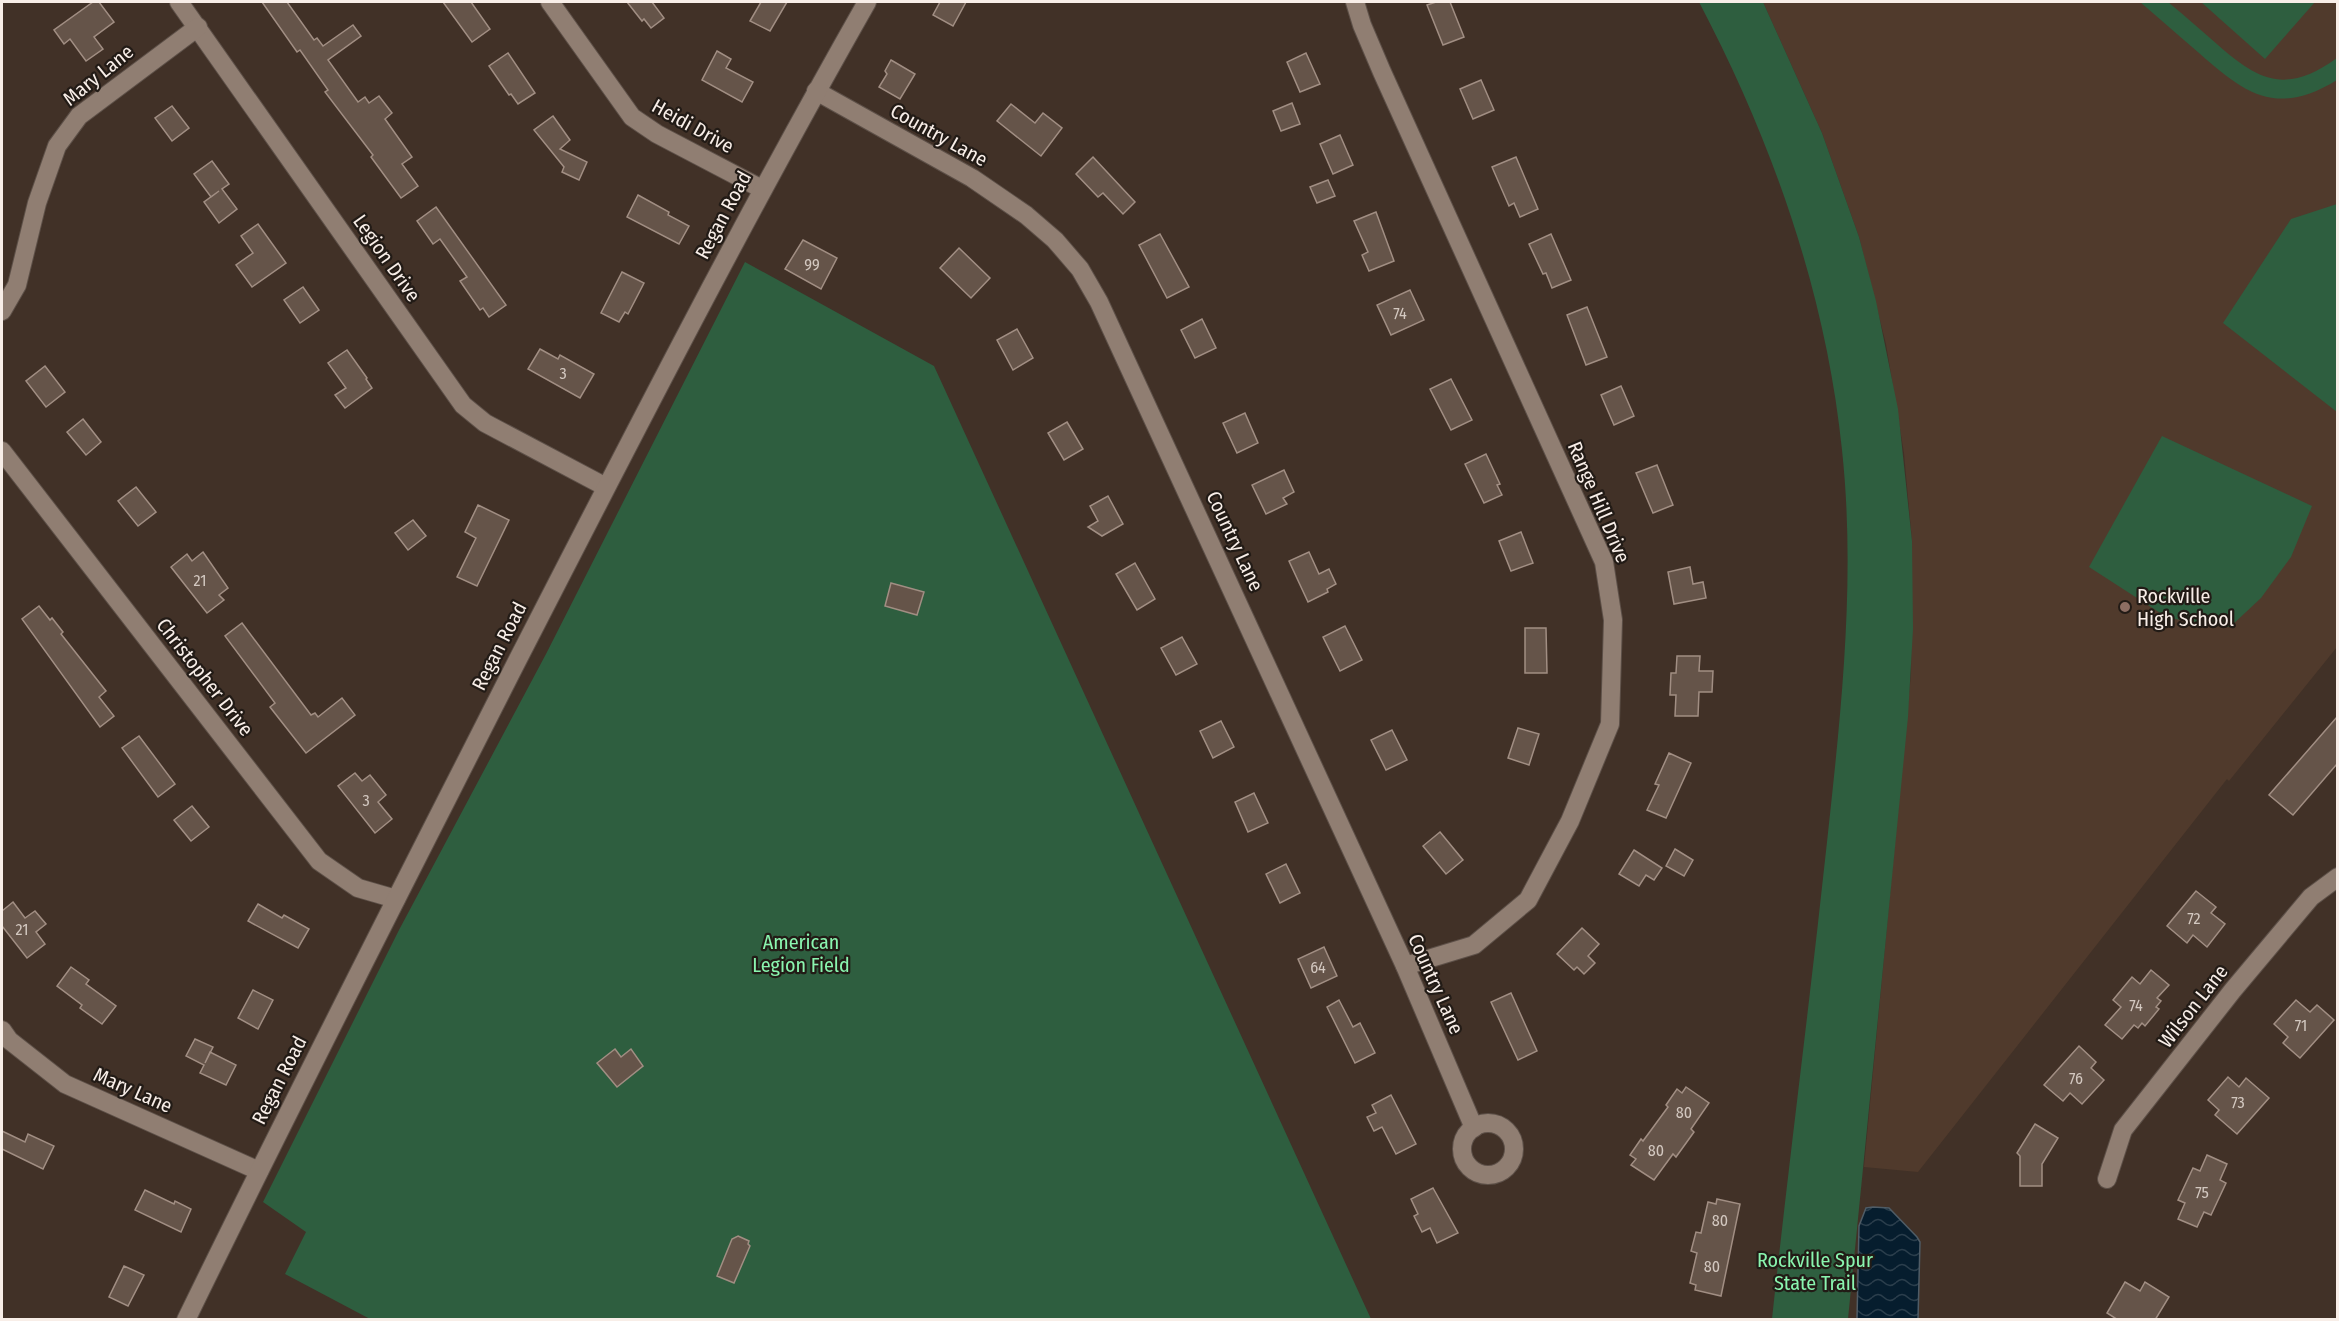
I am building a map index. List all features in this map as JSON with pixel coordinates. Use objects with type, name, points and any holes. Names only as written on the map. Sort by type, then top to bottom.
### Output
[{"type":"street","name":"Legion Drive","points":[[179,2],[463,405],[485,423],[606,487]]},
{"type":"street","name":"Heidi Drive","points":[[550,2],[632,117],[657,134],[762,189]]},
{"type":"street","name":"Regan Road","points":[[186,1320],[396,899],[606,487],[762,189],[867,2]]},
{"type":"street","name":"Range Hill Drive","points":[[1355,2],[1382,72],[1604,562],[1613,621],[1610,724],[1570,821],[1528,900],[1474,945],[1405,966]]},
{"type":"street","name":"Mary Lane","points":[[2,311],[17,285],[37,203],[57,146],[79,116],[198,27]]},
{"type":"street","name":"Country Lane","points":[[816,91],[972,178],[1019,210],[1055,240],[1080,269],[1100,302],[1405,966],[1474,1128]]},
{"type":"street","name":"Christopher Drive","points":[[2,451],[319,861],[358,888],[396,899]]},
{"type":"street","name":"Wilson Lane","points":[[2107,1179],[2123,1130],[2233,990],[2311,897],[2337,877]]},
{"type":"street","name":"Mary Lane","points":[[2,1030],[9,1040],[64,1084],[259,1171]]},
{"type":"shaded area","name":"Rockville High School","points":[[1763,2],[2337,2],[2337,647],[2229,781],[2227,779],[1918,1172],[1864,1167],[1911,674],[1912,541],[1904,453],[1886,344],[1859,237],[1822,133]]},
{"type":"green space","name":"Rockville Spur State Trail","points":[[1699,2],[1763,2],[1822,133],[1859,237],[1876,301],[1898,409],[1912,541],[1913,629],[1908,717],[1848,1319],[1772,1319],[1842,696],[1848,548],[1842,450],[1823,333],[1792,219],[1750,109]]},
{"type":"green space","points":[[2140,2],[2168,2],[2233,58],[2261,75],[2274,79],[2303,76],[2337,58],[2337,80],[2316,91],[2297,97],[2279,99],[2263,96],[2232,80]]},
{"type":"green space","points":[[2201,2],[2315,2],[2265,59]]},
{"type":"green space","points":[[2338,204],[2337,412],[2223,323],[2291,219]]},
{"type":"green space","name":"American Legion Field","points":[[745,262],[934,366],[1371,1319],[370,1319],[285,1274],[306,1232],[263,1202],[399,930],[546,654]]},
{"type":"green space","points":[[2162,436],[2312,506],[2291,557],[2261,598],[2230,627],[2168,618],[2089,567]]},
{"type":"water","points":[[1866,1208],[1889,1208],[1920,1242],[1918,1319],[1857,1319],[1859,1226]]},
{"type":"building","points":[[93,2],[99,2],[114,22],[94,37],[103,49],[86,61],[70,39],[64,44],[54,30]]},
{"type":"building","points":[[262,2],[287,2],[314,40],[317,38],[323,46],[353,25],[361,36],[328,60],[358,102],[365,97],[369,103],[379,96],[392,113],[385,119],[412,157],[402,164],[418,186],[401,198],[371,157],[373,155],[325,92],[328,90],[300,50],[297,52]]},
{"type":"building","points":[[443,2],[471,2],[490,29],[472,42]]},
{"type":"building","points":[[627,2],[652,2],[664,18],[651,28],[644,19],[642,21]]},
{"type":"building","points":[[761,2],[787,2],[770,31],[750,21]]},
{"type":"building","points":[[940,2],[966,2],[953,26],[933,15]]},
{"type":"building","points":[[1436,2],[1450,2],[1464,37],[1443,45],[1427,5]]},
{"type":"building","points":[[717,51],[731,59],[726,68],[753,82],[742,102],[702,80]]},
{"type":"building","points":[[508,53],[535,93],[518,104],[489,66]]},
{"type":"building","points":[[1306,53],[1320,84],[1300,92],[1287,62]]},
{"type":"building","points":[[891,60],[915,74],[900,99],[879,87],[887,74],[885,71]]},
{"type":"building","points":[[1481,80],[1494,110],[1473,119],[1460,89]]},
{"type":"building","points":[[1292,103],[1300,124],[1281,131],[1273,111]]},
{"type":"building","points":[[1011,104],[1035,123],[1043,113],[1062,128],[1041,156],[997,121]]},
{"type":"building","points":[[172,106],[189,128],[172,141],[155,118]]},
{"type":"building","points":[[553,116],[570,140],[560,149],[587,162],[579,180],[562,172],[564,167],[534,130]]},
{"type":"building","points":[[1340,135],[1353,165],[1333,174],[1320,144]]},
{"type":"building","points":[[1093,157],[1135,202],[1123,214],[1103,193],[1098,197],[1076,174]]},
{"type":"building","points":[[1516,157],[1538,209],[1520,217],[1514,203],[1509,206],[1492,167]]},
{"type":"building","points":[[212,161],[229,184],[222,189],[237,209],[219,223],[204,202],[211,197],[194,174]]},
{"type":"building","points":[[1328,180],[1335,196],[1317,203],[1310,187]]},
{"type":"building","points":[[638,195],[689,226],[679,244],[627,217]]},
{"type":"building","points":[[436,207],[506,305],[489,317],[483,308],[480,310],[460,281],[467,277],[440,239],[433,244],[417,221]]},
{"type":"building","points":[[1376,212],[1394,261],[1369,271],[1362,255],[1368,252],[1354,221]]},
{"type":"building","points":[[258,224],[286,263],[252,287],[236,265],[253,253],[241,236]]},
{"type":"building","points":[[1160,234],[1189,287],[1167,298],[1139,245]]},
{"type":"building","points":[[1551,234],[1571,280],[1552,288],[1529,244]]},
{"type":"building","points":[[803,240],[837,258],[821,289],[785,269]]},
{"type":"building","points":[[959,248],[990,278],[971,298],[940,268]]},
{"type":"building","points":[[622,272],[644,283],[628,314],[625,312],[619,322],[601,313]]},
{"type":"building","points":[[303,287],[319,310],[300,323],[284,300]]},
{"type":"building","points":[[1410,290],[1424,320],[1391,335],[1377,305]]},
{"type":"building","points":[[1587,307],[1607,357],[1586,365],[1567,315]]},
{"type":"building","points":[[1202,319],[1216,348],[1195,358],[1181,330]]},
{"type":"building","points":[[1017,329],[1033,358],[1013,370],[997,340]]},
{"type":"building","points":[[540,349],[558,359],[560,355],[594,374],[580,398],[528,369]]},
{"type":"building","points":[[347,350],[372,388],[345,408],[335,395],[346,388],[328,363]]},
{"type":"building","points":[[45,366],[65,392],[46,407],[26,381]]},
{"type":"building","points":[[1451,379],[1472,420],[1451,430],[1430,389]]},
{"type":"building","points":[[1621,386],[1634,416],[1614,425],[1601,395]]},
{"type":"building","points":[[1245,413],[1258,443],[1237,453],[1223,423]]},
{"type":"building","points":[[83,419],[101,442],[86,455],[67,432]]},
{"type":"building","points":[[1067,422],[1083,449],[1064,460],[1048,433]]},
{"type":"building","points":[[1486,454],[1500,484],[1497,485],[1502,495],[1484,503],[1465,464]]},
{"type":"building","points":[[1657,465],[1673,505],[1653,513],[1636,473]]},
{"type":"building","points":[[1284,470],[1294,492],[1283,498],[1287,504],[1266,514],[1252,485]]},
{"type":"building","points":[[136,487],[156,512],[138,526],[118,501]]},
{"type":"building","points":[[1108,496],[1123,524],[1102,536],[1088,527],[1098,521],[1090,506]]},
{"type":"building","points":[[478,505],[509,520],[477,586],[457,577],[476,538],[465,532]]},
{"type":"building","points":[[413,520],[426,536],[408,550],[395,533]]},
{"type":"building","points":[[1521,532],[1533,563],[1511,571],[1499,541]]},
{"type":"building","points":[[203,552],[228,588],[219,595],[224,600],[207,613],[171,567],[187,554],[192,561]]},
{"type":"building","points":[[1309,552],[1319,574],[1329,569],[1336,584],[1327,589],[1328,592],[1308,602],[1289,561]]},
{"type":"building","points":[[1135,563],[1155,599],[1137,610],[1116,574]]},
{"type":"building","points":[[1690,567],[1693,584],[1703,582],[1706,598],[1674,604],[1668,572]]},
{"type":"building","points":[[891,583],[924,592],[917,615],[885,606]]},
{"type":"building","points":[[39,606],[50,620],[52,618],[63,632],[61,634],[106,691],[99,697],[114,716],[100,727],[22,619]]},
{"type":"building","points":[[242,623],[311,715],[315,713],[318,717],[342,698],[355,715],[306,753],[270,707],[275,703],[225,636]]},
{"type":"building","points":[[1345,626],[1362,660],[1340,671],[1323,637]]},
{"type":"building","points":[[1525,628],[1546,628],[1547,673],[1525,673]]},
{"type":"building","points":[[1182,637],[1197,664],[1176,675],[1161,648]]},
{"type":"building","points":[[1677,656],[1700,656],[1699,671],[1713,671],[1712,692],[1699,692],[1698,716],[1675,716],[1676,695],[1670,695],[1671,673],[1676,673]]},
{"type":"building","points":[[2337,717],[2337,764],[2293,815],[2269,795]]},
{"type":"building","points":[[1221,721],[1234,747],[1213,758],[1200,731]]},
{"type":"building","points":[[1518,728],[1539,734],[1529,765],[1508,758]]},
{"type":"building","points":[[1392,730],[1407,760],[1386,770],[1371,740]]},
{"type":"building","points":[[139,736],[175,784],[158,797],[122,748]]},
{"type":"building","points":[[1669,753],[1691,763],[1666,818],[1647,810],[1659,785],[1655,784]]},
{"type":"building","points":[[355,773],[362,781],[370,775],[386,795],[378,802],[392,819],[375,833],[338,786]]},
{"type":"building","points":[[1254,793],[1268,823],[1248,832],[1235,802]]},
{"type":"building","points":[[192,806],[209,827],[191,841],[174,820]]},
{"type":"building","points":[[1440,832],[1463,860],[1446,874],[1423,846]]},
{"type":"building","points":[[1675,849],[1693,860],[1684,876],[1666,866]]},
{"type":"building","points":[[1634,850],[1662,868],[1654,880],[1646,875],[1639,886],[1619,874]]},
{"type":"building","points":[[1286,864],[1300,893],[1280,903],[1266,874]]},
{"type":"building","points":[[2196,891],[2216,907],[2211,913],[2225,924],[2207,947],[2193,935],[2187,943],[2167,926]]},
{"type":"building","points":[[13,902],[25,918],[35,911],[46,924],[36,932],[45,944],[27,958],[2,926],[2,911]]},
{"type":"building","points":[[258,904],[282,918],[284,915],[309,929],[298,948],[248,921]]},
{"type":"building","points":[[1582,928],[1599,944],[1588,956],[1595,963],[1584,974],[1577,967],[1574,970],[1557,954]]},
{"type":"building","points":[[1324,947],[1337,976],[1311,988],[1298,959]]},
{"type":"building","points":[[71,967],[89,980],[86,984],[116,1006],[102,1024],[80,1008],[82,1005],[57,986]]},
{"type":"building","points":[[2151,970],[2169,985],[2157,998],[2161,1001],[2156,1007],[2159,1009],[2145,1026],[2142,1023],[2138,1028],[2134,1025],[2122,1039],[2105,1025],[2121,1007],[2113,1000],[2132,977],[2140,984]]},
{"type":"building","points":[[253,990],[273,1000],[258,1029],[238,1018]]},
{"type":"building","points":[[1511,993],[1537,1051],[1518,1060],[1491,1002]]},
{"type":"building","points":[[1339,1000],[1353,1027],[1360,1023],[1375,1053],[1355,1063],[1327,1007]]},
{"type":"building","points":[[2296,1000],[2310,1012],[2317,1005],[2334,1020],[2300,1058],[2283,1043],[2288,1037],[2274,1024]]},
{"type":"building","points":[[195,1039],[213,1047],[210,1052],[236,1065],[226,1085],[200,1073],[204,1065],[186,1056]]},
{"type":"building","points":[[2079,1046],[2096,1062],[2091,1068],[2104,1080],[2082,1104],[2070,1093],[2063,1101],[2044,1085]]},
{"type":"building","points":[[615,1049],[621,1057],[631,1049],[643,1066],[617,1087],[597,1063]]},
{"type":"building","points":[[2228,1077],[2239,1087],[2246,1078],[2269,1098],[2237,1134],[2215,1115],[2219,1110],[2208,1100]]},
{"type":"building","points":[[1686,1087],[1709,1103],[1691,1129],[1694,1132],[1676,1157],[1673,1154],[1654,1180],[1631,1165],[1636,1159],[1630,1155],[1668,1107],[1666,1105],[1677,1089],[1682,1093]]},
{"type":"building","points":[[1391,1095],[1416,1144],[1396,1154],[1382,1127],[1374,1131],[1367,1117],[1376,1113],[1372,1105]]},
{"type":"building","points":[[2035,1124],[2058,1138],[2042,1164],[2042,1186],[2020,1186],[2020,1156],[2017,1153]]},
{"type":"building","points":[[2,1131],[25,1142],[28,1134],[54,1146],[43,1169],[2,1149]]},
{"type":"building","points":[[2207,1155],[2227,1164],[2220,1180],[2226,1183],[2211,1215],[2204,1212],[2197,1227],[2178,1219],[2185,1203],[2178,1200],[2193,1168],[2200,1171]]},
{"type":"building","points":[[1433,1188],[1458,1233],[1437,1243],[1430,1228],[1422,1232],[1414,1216],[1418,1214],[1411,1199]]},
{"type":"building","points":[[145,1190],[174,1204],[175,1201],[191,1209],[181,1232],[135,1210]]},
{"type":"building","points":[[1717,1199],[1740,1204],[1721,1296],[1695,1290],[1696,1285],[1690,1283],[1697,1253],[1691,1251],[1696,1232],[1701,1233],[1708,1202],[1716,1204]]},
{"type":"building","points":[[738,1236],[749,1241],[750,1246],[734,1283],[717,1276],[732,1239]]},
{"type":"building","points":[[124,1266],[144,1275],[128,1306],[109,1297]]},
{"type":"building","points":[[2125,1282],[2140,1291],[2145,1282],[2169,1297],[2155,1320],[2118,1320],[2107,1313]]},
{"type":"place","name":"Rockville High School","points":[[2125,607]]}]
